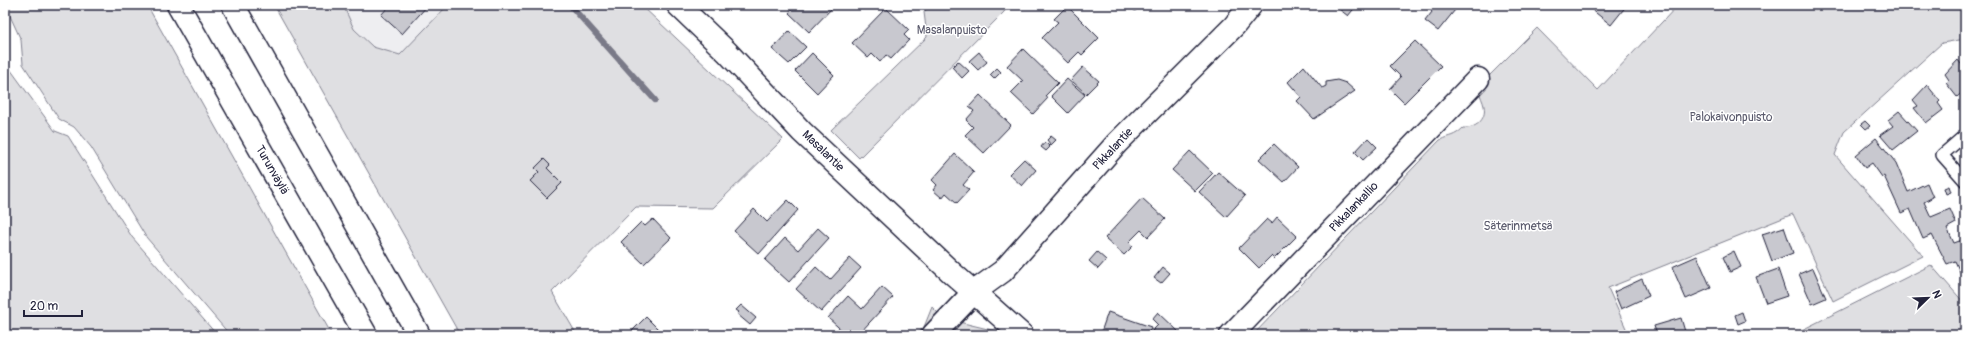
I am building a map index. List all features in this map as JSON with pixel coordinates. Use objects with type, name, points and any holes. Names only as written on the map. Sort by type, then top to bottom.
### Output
[{"type":"main road","name":"Turunväylä","points":[[178,5],[366,335]]},
{"type":"main road","points":[[233,5],[419,335]]},
{"type":"main road","name":"Masalantie","points":[[678,5],[728,52],[802,132],[951,272],[1022,335]]},
{"type":"main road","name":"Pikkalantie","points":[[933,335],[974,292],[1003,271],[1117,143],[1234,26],[1251,5]]},
{"type":"main road","name":"Pikkalankallio","points":[[1231,335],[1478,79]]},
{"type":"lane","points":[[1965,135],[1942,155],[1965,181]]},
{"type":"shaded area","points":[[343,5],[448,5],[400,55],[373,47],[354,29]]},
{"type":"green space","points":[[5,5],[147,5],[332,335],[230,335],[146,237],[91,147],[74,127],[59,119],[23,64],[21,40]]},
{"type":"green space","points":[[274,5],[343,5],[354,29],[373,47],[400,55],[448,5],[641,5],[783,139],[713,208],[636,207],[552,292],[577,335],[460,335]]},
{"type":"green space","name":"Masalanpuisto","points":[[931,5],[1008,5],[1004,12],[859,158],[831,130],[927,37],[924,12]]},
{"type":"green space","points":[[1678,5],[1965,5],[1965,39],[1942,43],[1844,132],[1835,155],[1923,256],[1833,301],[1793,214],[1608,288],[1629,335],[1253,335],[1440,140],[1460,131],[1463,128],[1472,127],[1479,123],[1484,115],[1484,104],[1479,91],[1482,83],[1537,28],[1598,90]]},
{"type":"green space","points":[[5,62],[55,131],[68,136],[132,237],[217,335],[5,335]]},
{"type":"green space","points":[[1931,265],[1965,304],[1965,335],[1792,335]]},
{"type":"green space","points":[[932,307],[952,327],[959,322],[992,330],[998,327],[1005,335],[916,335],[924,327]]},
{"type":"building","points":[[390,5],[428,5],[402,34],[381,15]]},
{"type":"building","points":[[796,5],[835,5],[809,32],[789,13]]},
{"type":"building","points":[[1129,5],[1141,5],[1135,11]]},
{"type":"building","points":[[1334,5],[1357,5],[1348,16]]},
{"type":"building","points":[[1426,5],[1459,5],[1438,31],[1425,21],[1432,12]]},
{"type":"building","points":[[1594,5],[1627,5],[1611,25],[1591,9]]},
{"type":"building","points":[[1737,5],[1748,5],[1737,8]]},
{"type":"building","points":[[1067,6],[1099,38],[1082,55],[1079,52],[1068,63],[1042,38],[1058,22],[1054,19]]},
{"type":"building","points":[[886,8],[909,30],[904,35],[909,40],[891,59],[886,55],[880,62],[872,54],[868,58],[852,43]]},
{"type":"building","points":[[789,31],[806,47],[789,64],[772,49]]},
{"type":"building","points":[[1415,41],[1441,66],[1404,103],[1390,89],[1401,77],[1390,66]]},
{"type":"building","points":[[1023,49],[1058,83],[1045,96],[1048,98],[1033,114],[1011,93],[1023,81],[1007,66]]},
{"type":"building","points":[[979,52],[987,62],[978,70],[969,61]]},
{"type":"building","points":[[812,53],[834,75],[817,93],[795,71]]},
{"type":"building","points":[[1958,60],[1965,69],[1965,90],[1957,97],[1946,83],[1949,80],[1945,74]]},
{"type":"building","points":[[958,61],[969,71],[962,78],[952,67]]},
{"type":"building","points":[[1304,66],[1322,88],[1326,86],[1326,82],[1337,80],[1346,83],[1355,91],[1314,119],[1297,101],[1301,97],[1288,82]]},
{"type":"building","points":[[1083,67],[1099,81],[1086,94],[1071,80]]},
{"type":"building","points":[[997,68],[1001,72],[994,79],[990,75]]},
{"type":"building","points":[[1067,79],[1085,95],[1068,113],[1051,96]]},
{"type":"building","points":[[1927,85],[1940,101],[1938,103],[1943,110],[1926,123],[1914,108],[1918,106],[1913,100]]},
{"type":"building","points":[[980,95],[1011,125],[984,153],[965,135],[973,127],[966,120],[974,111],[969,107]]},
{"type":"building","points":[[1899,111],[1917,131],[1893,150],[1880,135],[1893,126],[1888,120]]},
{"type":"building","points":[[1865,121],[1870,126],[1866,129],[1861,124]]},
{"type":"building","points":[[1051,136],[1056,140],[1051,145],[1047,140]]},
{"type":"building","points":[[1368,138],[1377,147],[1363,160],[1355,152]]},
{"type":"building","points":[[1876,138],[1896,163],[1908,192],[1927,183],[1933,197],[1924,202],[1931,217],[1950,209],[1956,223],[1947,228],[1954,243],[1965,239],[1965,283],[1955,261],[1947,264],[1932,235],[1923,239],[1910,209],[1901,213],[1884,176],[1882,177],[1872,163],[1865,168],[1856,155]]},
{"type":"building","points":[[1045,142],[1050,147],[1046,151],[1041,147]]},
{"type":"building","points":[[1274,144],[1298,167],[1284,182],[1259,159]]},
{"type":"building","points":[[1190,151],[1213,173],[1195,191],[1172,170]]},
{"type":"building","points":[[955,154],[974,172],[963,185],[969,190],[957,203],[946,193],[942,198],[933,190],[937,185],[932,180]]},
{"type":"building","points":[[544,159],[550,165],[547,168],[562,183],[547,198],[530,181],[539,172],[535,168]]},
{"type":"building","points":[[1024,159],[1036,170],[1022,186],[1009,174]]},
{"type":"building","points":[[1218,172],[1245,196],[1226,217],[1199,192]]},
{"type":"building","points":[[1949,186],[1951,192],[1946,194],[1944,188]]},
{"type":"building","points":[[1142,198],[1165,219],[1148,237],[1141,230],[1129,242],[1133,246],[1124,255],[1105,238]]},
{"type":"building","points":[[788,200],[798,210],[759,254],[734,231],[754,209],[767,222]]},
{"type":"building","points":[[1277,217],[1297,236],[1274,259],[1271,256],[1259,268],[1239,248],[1267,219],[1272,223]]},
{"type":"building","points":[[653,219],[671,238],[644,264],[621,242],[641,222],[645,226]]},
{"type":"building","points":[[1784,227],[1793,253],[1772,261],[1762,234]]},
{"type":"building","points":[[818,228],[829,238],[789,282],[765,260],[785,238],[798,250]]},
{"type":"building","points":[[1734,251],[1741,267],[1730,272],[1723,257]]},
{"type":"building","points":[[1097,252],[1106,260],[1098,269],[1089,261]]},
{"type":"building","points":[[1697,256],[1711,288],[1686,299],[1672,267]]},
{"type":"building","points":[[850,258],[861,268],[821,312],[796,289],[816,267],[830,280]]},
{"type":"building","points":[[1163,267],[1170,273],[1161,283],[1154,278]]},
{"type":"building","points":[[1813,268],[1826,298],[1812,304],[1799,274]]},
{"type":"building","points":[[1778,269],[1787,296],[1766,303],[1756,277]]},
{"type":"building","points":[[1642,279],[1649,296],[1621,309],[1614,292]]},
{"type":"building","points":[[882,287],[893,297],[858,335],[847,335],[828,318],[848,296],[862,309]]},
{"type":"building","points":[[741,305],[756,318],[750,325],[737,314],[739,312],[736,310]]},
{"type":"building","points":[[1108,312],[1151,327],[1148,335],[1100,335]]},
{"type":"building","points":[[1158,312],[1178,331],[1174,335],[1156,335],[1152,331],[1158,325],[1152,319]]},
{"type":"building","points":[[1742,312],[1745,321],[1738,324],[1735,315]]},
{"type":"building","points":[[646,317],[658,329],[652,335],[628,335]]},
{"type":"building","points":[[1681,318],[1686,335],[1657,335],[1654,326]]},
{"type":"waterway","points":[[570,5],[655,100]]},
{"type":"park label","name":"Palokaivonpuisto","points":[[1731,117]]},
{"type":"park label","name":"Säterinmetsä","points":[[1518,226]]}]
